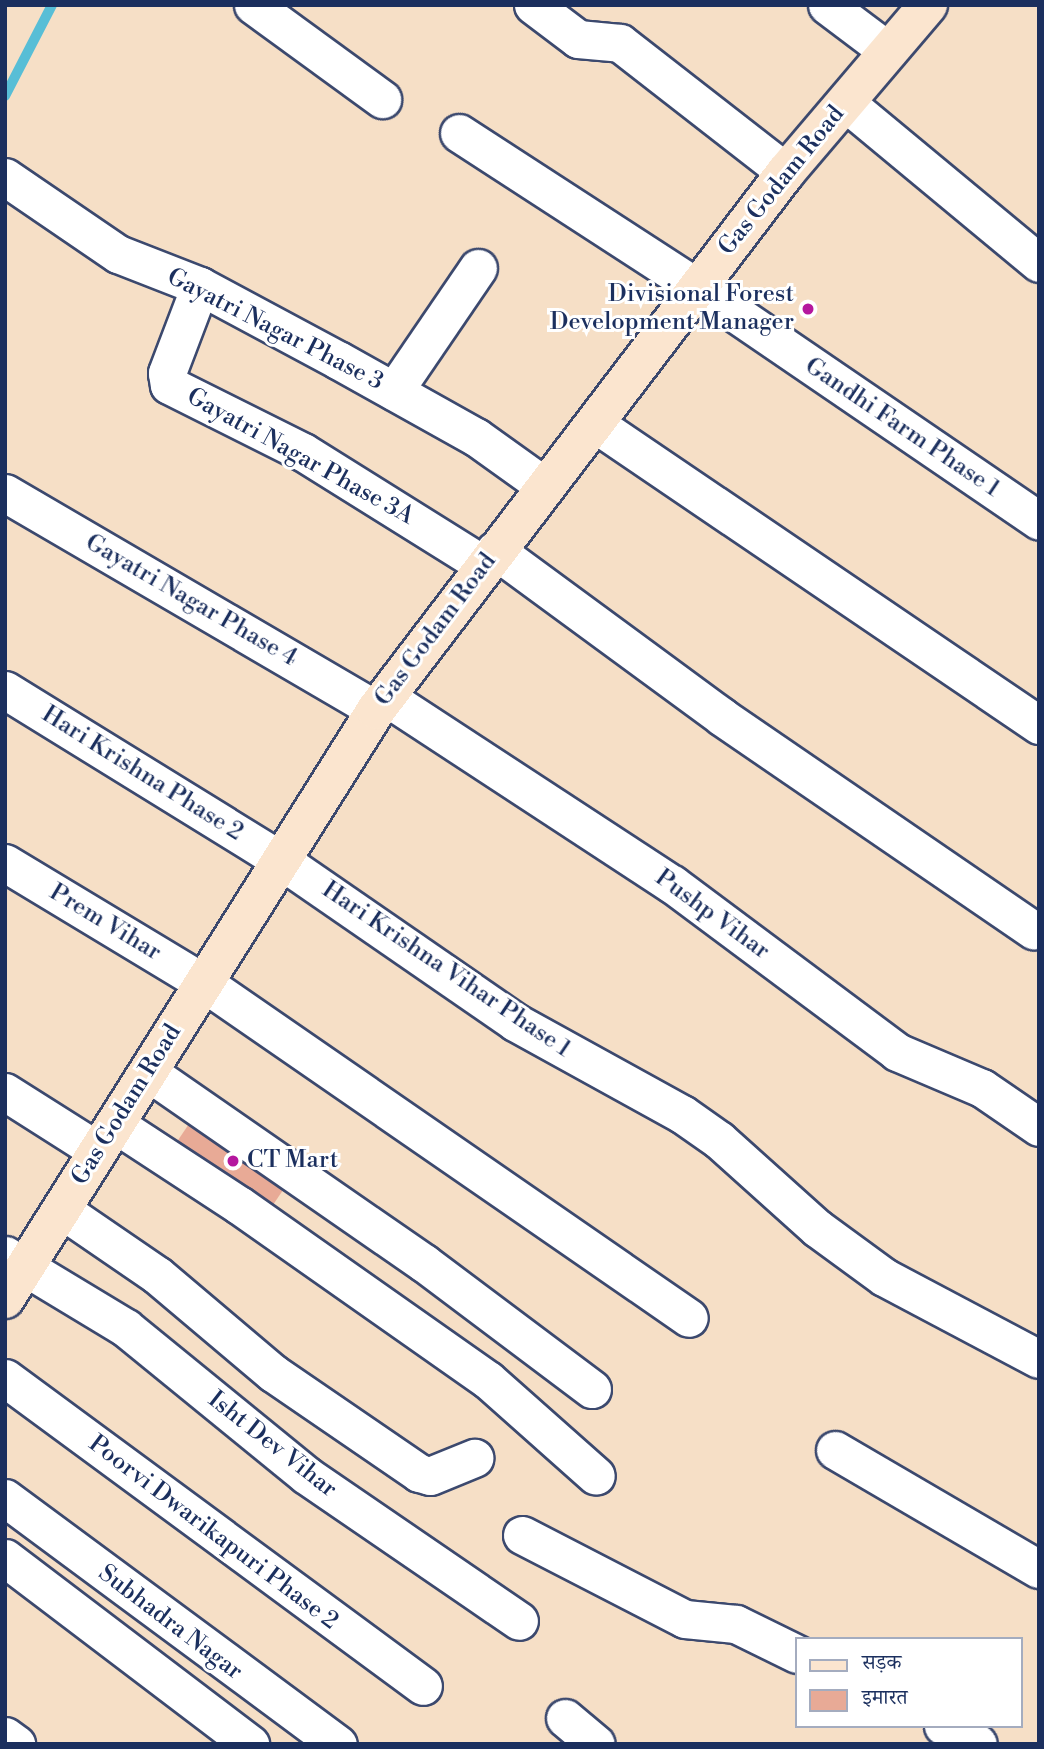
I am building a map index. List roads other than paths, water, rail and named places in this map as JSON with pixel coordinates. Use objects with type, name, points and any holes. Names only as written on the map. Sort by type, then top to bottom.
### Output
[{"type":"main road","name":"Gas Godam Road","points":[[5,1299],[15,1261],[62,1210],[279,859],[381,703],[544,485],[786,172],[928,5]]},
{"type":"street","points":[[253,5],[382,99]]},
{"type":"street","points":[[533,5],[578,39],[620,43],[786,172]]},
{"type":"street","points":[[827,5],[888,51]]},
{"type":"street","points":[[845,102],[1039,263]]},
{"type":"street","name":"Gandhi Farm Phase 1","points":[[459,133],[698,288],[1039,521]]},
{"type":"street","name":"Gayatri Nagar Phase 3","points":[[5,177],[118,254],[200,286],[394,391],[476,437],[544,485]]},
{"type":"street","points":[[394,391],[478,268]]},
{"type":"street","name":"Gayatri Nagar Phase 3A","points":[[200,286],[167,373],[169,385],[303,452],[490,557]]},
{"type":"street","points":[[594,423],[1039,725]]},
{"type":"street","name":"Gayatri Nagar Phase 4","points":[[5,493],[381,703]]},
{"type":"street","points":[[490,557],[1034,931]]},
{"type":"street","name":"Hari Krishna Phase 2","points":[[5,690],[279,859]]},
{"type":"street","name":"Pushp Vihar","points":[[381,703],[672,884],[897,1052],[982,1088],[1039,1127]]},
{"type":"street","name":"Hari Krishna Vihar Phase 1","points":[[279,859],[514,1022],[682,1114],[719,1140],[817,1228],[884,1277],[1039,1359]]},
{"type":"street","name":"Prem Vihar","points":[[5,863],[204,983],[689,1318]]},
{"type":"street","points":[[148,1072],[424,1263],[592,1389]]},
{"type":"street","points":[[5,1093],[106,1137],[239,1205],[488,1380],[596,1476]]},
{"type":"street","points":[[62,1210],[158,1275],[272,1373],[419,1473],[430,1476],[474,1458]]},
{"type":"street","name":"Isht Dev Vihar","points":[[15,1261],[126,1328],[306,1475],[519,1622]]},
{"type":"street","name":"Poorvi Dwarikapuri Phase 2","points":[[5,1378],[423,1686]]},
{"type":"street","points":[[835,1450],[1039,1569]]},
{"type":"street","name":"Subhadra Nagar","points":[[5,1498],[338,1744]]},
{"type":"street","points":[[522,1535],[685,1619],[736,1624],[796,1654]]},
{"type":"street","points":[[5,1559],[250,1744]]},
{"type":"street","points":[[565,1718],[596,1744]]},
{"type":"street","points":[[947,1728],[978,1744]]},
{"type":"street","points":[[5,1737],[16,1744]]},
{"type":"waterway","points":[[5,96],[52,5]]},
{"type":"place","name":"Divisional Forest Development Manager","points":[[808,309]]},
{"type":"place","name":"CT Mart","points":[[233,1161]]}]
